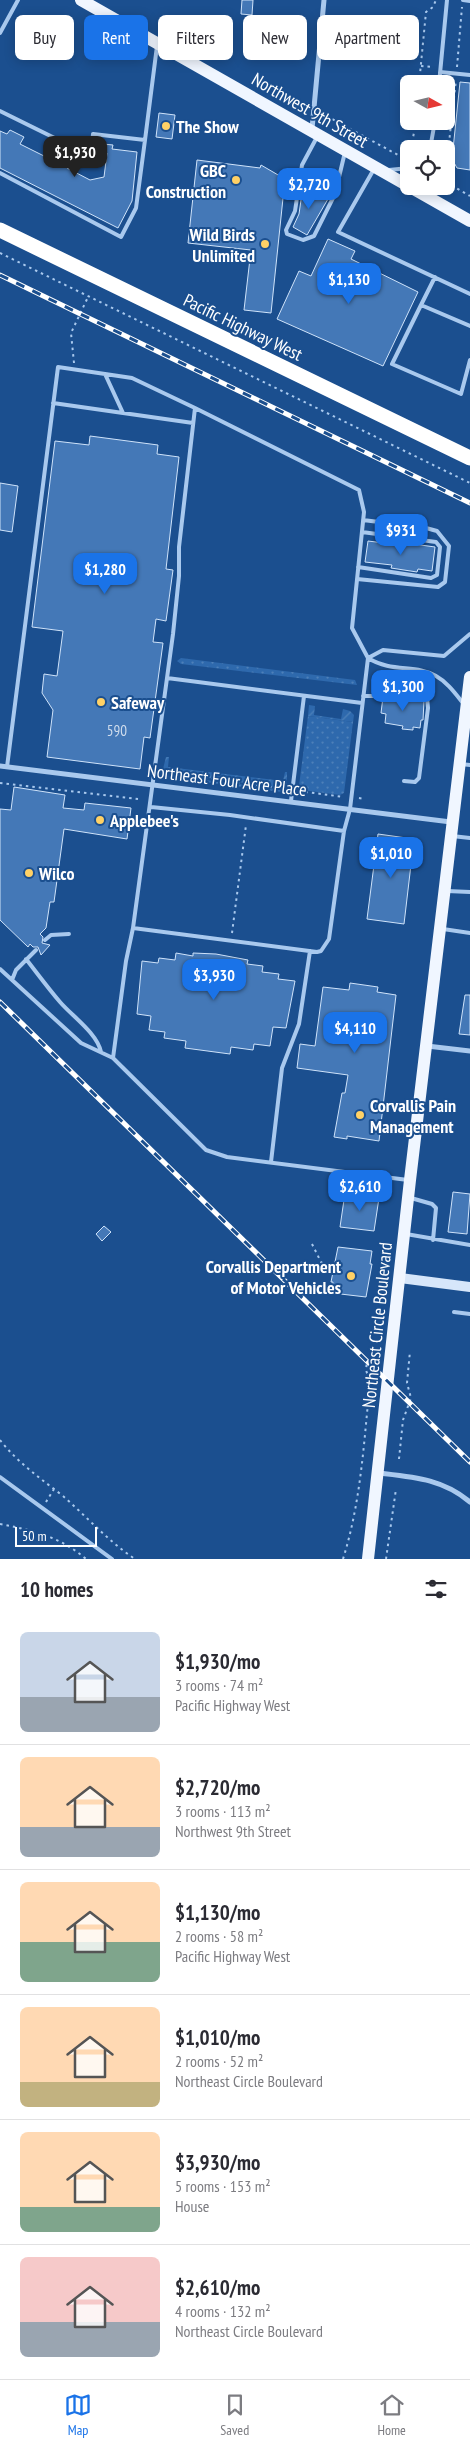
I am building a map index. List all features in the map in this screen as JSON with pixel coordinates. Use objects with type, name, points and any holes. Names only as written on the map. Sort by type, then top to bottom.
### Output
[{"type":"highway","name":"Pacific Highway West","points":[[0,230],[470,458]]},
{"type":"main road","name":"Northwest 9th Street","points":[[81,0],[158,44]]},
{"type":"main road","name":"Northwest 9th Street","points":[[186,60],[435,201],[464,215],[470,222]]},
{"type":"main road","name":"Northeast Circle Boulevard","points":[[368,1559],[451,822],[464,764],[466,707],[470,677]]},
{"type":"street","points":[[315,133],[314,109],[324,0]]},
{"type":"street","name":"Northeast Four Acre Place","points":[[0,766],[451,822]]},
{"type":"street","points":[[427,1046],[470,1051]]},
{"type":"street","points":[[400,1278],[470,1287]]},
{"type":"street","points":[[379,1473],[433,1480],[445,1485],[470,1502]]},
{"type":"lane","points":[[0,33],[18,0]]},
{"type":"lane","points":[[440,75],[447,0]]},
{"type":"lane","points":[[463,0],[470,1]]},
{"type":"lane","points":[[0,173],[120,237],[136,208],[158,44]]},
{"type":"lane","points":[[440,72],[470,75]]},
{"type":"lane","points":[[0,111],[83,152],[92,146],[93,134],[145,140]]},
{"type":"lane","points":[[315,133],[302,165],[295,211],[286,230],[287,234],[302,240],[314,236],[335,194],[346,150]]},
{"type":"lane","points":[[400,168],[377,168],[338,232],[470,294]]},
{"type":"lane","points":[[432,195],[435,201]]},
{"type":"lane","points":[[435,277],[392,364],[461,394],[470,360]]},
{"type":"lane","points":[[421,305],[470,326]]},
{"type":"lane","points":[[6,767],[58,367],[132,378],[359,490],[364,512],[352,628],[368,658],[380,666],[434,675],[450,687],[466,707]]},
{"type":"lane","points":[[105,374],[123,413]]},
{"type":"lane","points":[[53,404],[193,423]]},
{"type":"lane","points":[[113,1058],[126,961],[133,928],[151,807],[176,604],[179,547],[195,408]]},
{"type":"lane","points":[[357,579],[438,587],[444,582],[448,562],[449,546],[437,531],[363,520]]},
{"type":"lane","points":[[358,567],[431,578],[437,575],[439,559],[440,547],[436,542],[362,532]]},
{"type":"lane","points":[[368,658],[382,650],[444,656],[470,634]]},
{"type":"lane","points":[[133,928],[321,951],[329,939],[344,831],[350,809],[368,658]]},
{"type":"lane","points":[[167,678],[362,703]]},
{"type":"lane","points":[[363,696],[377,696],[388,691],[427,698],[428,708],[419,778],[414,782],[404,781]]},
{"type":"lane","points":[[291,801],[304,696]]},
{"type":"lane","points":[[151,807],[344,831]]},
{"type":"lane","points":[[450,836],[470,838]]},
{"type":"lane","points":[[444,890],[470,892]]},
{"type":"lane","points":[[440,929],[470,933]]},
{"type":"lane","points":[[45,940],[51,935],[69,934]]},
{"type":"lane","points":[[12,980],[16,970],[36,950]]},
{"type":"lane","points":[[271,1162],[282,1068],[299,1024],[310,951]]},
{"type":"lane","points":[[26,959],[58,1000],[92,1036],[100,1046],[101,1052]]},
{"type":"lane","points":[[0,969],[81,1043],[113,1058],[206,1150],[227,1157],[410,1180]]},
{"type":"lane","points":[[408,1197],[432,1204],[436,1208],[434,1240]]},
{"type":"lane","points":[[404,1234],[470,1244]]},
{"type":"lane","points":[[454,1312],[470,1314]]},
{"type":"lane","points":[[0,1478],[112,1559]]},
{"type":"path","points":[[420,75],[426,12],[433,7],[436,0]]},
{"type":"path","points":[[449,140],[463,0]]},
{"type":"path","points":[[314,109],[400,156]]},
{"type":"path","points":[[455,187],[470,196]]},
{"type":"path","points":[[0,253],[470,483]]},
{"type":"path","points":[[74,369],[71,333],[88,297]]},
{"type":"path","points":[[166,773],[365,799]]},
{"type":"path","points":[[0,783],[138,799]]},
{"type":"path","points":[[232,934],[247,818]]},
{"type":"path","points":[[312,1244],[321,1262],[333,1271]]},
{"type":"path","points":[[399,1460],[403,1420],[411,1398],[407,1383],[410,1351]]},
{"type":"path","points":[[343,1559],[351,1538],[359,1485],[370,1382],[366,1370],[367,1362]]},
{"type":"path","points":[[0,1440],[13,1457],[54,1489],[98,1531],[135,1559]]},
{"type":"path","points":[[42,1507],[54,1489]]},
{"type":"path","points":[[386,1559],[396,1489]]},
{"type":"path","points":[[0,1524],[46,1535],[72,1547],[86,1559]]},
{"type":"shaded area","points":[[181,658],[355,680],[357,685],[181,664],[177,661]]},
{"type":"shaded area","points":[[309,705],[315,706],[314,715],[341,719],[343,709],[350,711],[354,715],[353,722],[308,716]]},
{"type":"shaded area","points":[[308,716],[353,722],[344,793],[340,795],[302,790],[299,786]]},
{"type":"shaded area","points":[[166,757],[169,757],[168,767],[283,781],[285,772],[287,772],[287,785],[281,788],[166,772],[163,769]]},
{"type":"shaded area","points":[[166,775],[284,790],[282,792],[166,777]]},
{"type":"building","points":[[242,0],[253,0],[252,15],[241,14]]},
{"type":"building","points":[[460,82],[470,83],[470,170],[457,168],[455,164],[454,140]]},
{"type":"building","name":"The Show","points":[[159,113],[175,115],[172,139],[156,137]]},
{"type":"building","points":[[10,130],[24,137],[20,144],[52,160],[54,155],[70,163],[67,168],[90,180],[104,177],[107,153],[102,152],[103,144],[113,145],[112,149],[137,152],[132,201],[118,228],[0,168],[0,131],[7,134]]},
{"type":"building","points":[[197,160],[260,168],[261,165],[285,179],[271,313],[244,310],[251,250],[188,243]]},
{"type":"building","points":[[303,186],[328,199],[307,235],[293,227],[299,214]]},
{"type":"building","points":[[328,239],[355,251],[351,259],[418,292],[383,366],[277,319],[299,271],[311,276]]},
{"type":"building","points":[[90,436],[158,445],[157,454],[179,457],[166,569],[173,570],[166,621],[156,619],[153,642],[163,643],[150,738],[144,737],[140,769],[47,757],[53,710],[42,693],[44,674],[57,676],[63,631],[32,627],[55,441],[89,445]]},
{"type":"building","points":[[0,483],[18,486],[12,532],[0,530]]},
{"type":"building","points":[[368,541],[392,544],[392,541],[435,547],[432,571],[418,569],[417,572],[391,568],[392,565],[365,562]]},
{"type":"building","points":[[383,697],[424,701],[423,720],[421,720],[420,728],[413,727],[413,730],[402,729],[403,726],[385,723],[386,714],[381,713]]},
{"type":"building","name":"Wilco","points":[[14,787],[65,795],[63,808],[84,810],[85,803],[131,808],[127,839],[64,829],[54,902],[50,902],[46,928],[40,934],[43,937],[42,943],[50,945],[41,955],[38,947],[33,947],[30,944],[28,947],[0,920],[0,809],[11,810]]},
{"type":"building","points":[[378,834],[414,839],[404,924],[367,919]]},
{"type":"building","points":[[176,953],[193,956],[193,953],[216,954],[248,960],[247,964],[263,966],[262,972],[279,974],[278,979],[295,981],[286,1028],[273,1027],[270,1046],[254,1044],[253,1050],[231,1047],[230,1054],[185,1048],[186,1041],[164,1038],[165,1032],[149,1030],[151,1016],[137,1014],[142,961],[158,963],[159,958],[175,960]]},
{"type":"building","points":[[350,983],[378,987],[377,992],[396,995],[379,1141],[347,1136],[347,1139],[334,1137],[342,1093],[345,1093],[348,1075],[297,1068],[300,1044],[315,1046],[323,987],[349,990]]},
{"type":"building","points":[[465,995],[470,995],[470,1035],[459,1034]]},
{"type":"building","points":[[453,1192],[470,1194],[467,1234],[448,1232]]},
{"type":"building","points":[[345,1193],[365,1194],[379,1198],[374,1231],[340,1227]]},
{"type":"building","points":[[104,1226],[111,1232],[102,1241],[96,1234]]},
{"type":"building","name":"Corvallis Department of Motor Vehicles","points":[[338,1247],[372,1251],[370,1264],[372,1264],[366,1297],[332,1293],[333,1282],[331,1282]]},
{"type":"railway","points":[[0,275],[470,503]]},
{"type":"railway","points":[[0,1002],[470,1462]]},
{"type":"place","name":"The Show","points":[[166,126]]},
{"type":"place","name":"GBC Construction","points":[[236,180]]},
{"type":"place","name":"Wild Birds Unlimited","points":[[265,244]]},
{"type":"place","name":"Safeway","points":[[101,702]]},
{"type":"place","name":"Applebee's","points":[[100,820]]},
{"type":"place","name":"Wilco","points":[[29,873]]},
{"type":"place","name":"Corvallis Pain Management","points":[[360,1115]]},
{"type":"place","name":"Corvallis Department of Motor Vehicles","points":[[351,1276]]}]
